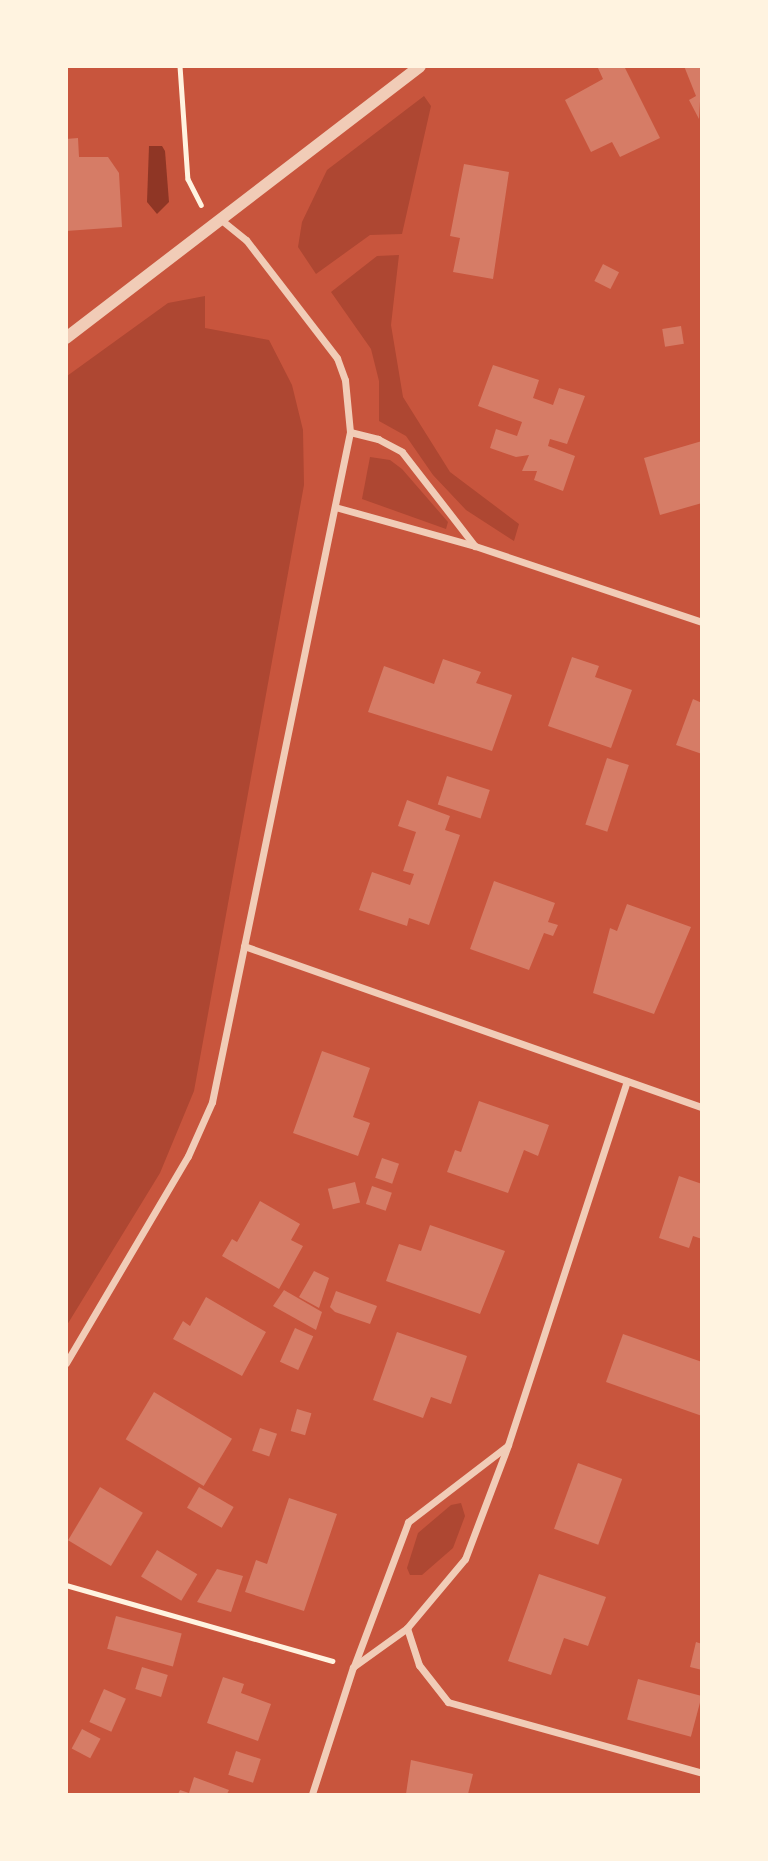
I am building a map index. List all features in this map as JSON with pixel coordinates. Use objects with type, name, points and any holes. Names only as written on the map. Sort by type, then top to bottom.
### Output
[{"type":"street","points":[[66,338],[420,66]]},
{"type":"street","points":[[66,1363],[188,1156],[212,1102],[350,432],[345,380],[337,358],[246,240],[221,220]]},
{"type":"street","points":[[350,432],[378,439],[402,452],[475,546]]},
{"type":"street","points":[[335,506],[475,546],[702,622]]},
{"type":"street","points":[[244,946],[702,1107]]},
{"type":"street","points":[[353,1667],[407,1629],[465,1559],[508,1446],[627,1081]]},
{"type":"street","points":[[312,1794],[353,1667],[408,1522],[508,1446]]},
{"type":"street","points":[[407,1629],[419,1665],[448,1702],[702,1773]]},
{"type":"path","points":[[180,66],[188,179]]},
{"type":"path","points":[[66,1585],[353,1667]]},
{"type":"shaded area","points":[[424,96],[431,106],[402,234],[370,235],[316,274],[298,247],[302,222],[327,170]]},
{"type":"shaded area","points":[[149,146],[162,146],[165,151],[169,202],[157,214],[147,202]]},
{"type":"shaded area","points":[[399,255],[391,325],[403,397],[450,472],[519,524],[514,541],[466,510],[433,475],[406,436],[379,421],[379,381],[371,349],[331,292],[377,256]]},
{"type":"shaded area","points":[[205,296],[205,328],[269,340],[292,385],[303,430],[304,485],[194,1091],[160,1173],[67,1325],[67,376],[168,303]]},
{"type":"shaded area","points":[[370,457],[390,460],[402,469],[448,522],[446,529],[362,499]]},
{"type":"shaded area","points":[[461,1503],[465,1516],[453,1548],[422,1575],[410,1575],[407,1568],[418,1533],[451,1505]]},
{"type":"building","points":[[597,66],[624,66],[660,138],[620,157],[612,142],[591,152],[565,100],[603,79]]},
{"type":"building","points":[[684,66],[702,66],[699,119],[689,100],[696,96]]},
{"type":"building","points":[[78,138],[79,157],[108,157],[119,173],[122,227],[66,231],[66,139]]},
{"type":"building","points":[[464,164],[509,172],[493,279],[453,272],[460,238],[450,236]]},
{"type":"building","points":[[603,264],[619,272],[610,289],[594,281]]},
{"type":"building","points":[[681,326],[684,344],[665,347],[662,329]]},
{"type":"building","points":[[493,365],[539,380],[533,398],[553,405],[559,388],[585,396],[567,444],[550,439],[548,446],[575,456],[563,491],[534,480],[537,471],[522,471],[529,455],[516,457],[490,448],[496,429],[517,436],[522,422],[478,406]]},
{"type":"building","points":[[702,441],[702,503],[660,515],[644,458]]},
{"type":"building","points":[[572,657],[599,666],[595,677],[632,690],[611,748],[548,726]]},
{"type":"building","points":[[443,659],[481,672],[476,683],[512,695],[492,751],[368,712],[384,666],[434,684]]},
{"type":"building","points":[[693,699],[702,703],[702,754],[676,745]]},
{"type":"building","points":[[607,758],[629,765],[607,832],[585,825]]},
{"type":"building","points":[[447,776],[490,790],[481,818],[438,805]]},
{"type":"building","points":[[407,800],[450,816],[445,830],[460,835],[429,925],[409,918],[407,926],[359,910],[372,872],[410,885],[414,874],[403,871],[416,832],[398,826]]},
{"type":"building","points":[[494,881],[555,903],[548,922],[558,925],[553,936],[544,933],[529,970],[470,949]]},
{"type":"building","points":[[627,904],[691,927],[654,1014],[593,993],[610,928],[617,931]]},
{"type":"building","points":[[322,1051],[370,1068],[353,1117],[370,1123],[358,1156],[293,1133]]},
{"type":"building","points":[[479,1101],[549,1125],[538,1156],[524,1150],[508,1193],[447,1172],[455,1150],[461,1152]]},
{"type":"building","points":[[382,1158],[399,1164],[392,1184],[375,1178]]},
{"type":"building","points":[[679,1176],[702,1184],[702,1239],[693,1236],[689,1248],[659,1238]]},
{"type":"building","points":[[355,1182],[360,1202],[333,1209],[328,1189]]},
{"type":"building","points":[[372,1186],[392,1193],[386,1211],[366,1204]]},
{"type":"building","points":[[260,1201],[300,1224],[291,1240],[303,1246],[279,1289],[222,1256],[232,1239],[237,1242]]},
{"type":"building","points":[[430,1225],[505,1251],[480,1314],[386,1281],[399,1244],[421,1251]]},
{"type":"building","points":[[314,1271],[329,1278],[319,1308],[299,1297]]},
{"type":"building","points":[[284,1290],[322,1312],[316,1330],[273,1306]]},
{"type":"building","points":[[336,1291],[377,1306],[370,1324],[335,1312],[330,1307]]},
{"type":"building","points":[[206,1297],[266,1332],[242,1376],[173,1339],[183,1321],[190,1326]]},
{"type":"building","points":[[295,1328],[313,1336],[298,1370],[280,1362]]},
{"type":"building","points":[[397,1332],[467,1356],[451,1404],[431,1397],[423,1418],[373,1400]]},
{"type":"building","points":[[623,1334],[702,1362],[702,1416],[606,1382]]},
{"type":"building","points":[[154,1392],[232,1439],[204,1486],[126,1439]]},
{"type":"building","points":[[297,1409],[311,1413],[305,1435],[291,1431]]},
{"type":"building","points":[[260,1428],[277,1434],[269,1457],[252,1451]]},
{"type":"building","points":[[578,1463],[622,1479],[598,1545],[554,1529]]},
{"type":"building","points":[[100,1487],[143,1513],[111,1566],[68,1540]]},
{"type":"building","points":[[199,1487],[234,1507],[222,1528],[187,1508]]},
{"type":"building","points":[[289,1498],[337,1514],[304,1611],[245,1592],[256,1560],[267,1564]]},
{"type":"building","points":[[157,1550],[197,1574],[181,1601],[141,1577]]},
{"type":"building","points":[[217,1569],[243,1576],[231,1612],[197,1602]]},
{"type":"building","points":[[539,1574],[606,1597],[588,1646],[564,1638],[551,1675],[508,1661]]},
{"type":"building","points":[[116,1616],[182,1634],[173,1666],[107,1649]]},
{"type":"building","points":[[696,1642],[702,1644],[702,1670],[690,1667]]},
{"type":"building","points":[[142,1667],[168,1675],[161,1697],[135,1689]]},
{"type":"building","points":[[223,1677],[244,1684],[241,1693],[271,1704],[258,1741],[207,1723]]},
{"type":"building","points":[[638,1679],[702,1696],[691,1737],[627,1720]]},
{"type":"building","points":[[104,1689],[126,1699],[111,1732],[89,1722]]},
{"type":"building","points":[[82,1729],[101,1739],[90,1758],[72,1748]]},
{"type":"building","points":[[236,1751],[261,1759],[253,1783],[228,1775]]},
{"type":"building","points":[[411,1760],[473,1774],[468,1794],[406,1794]]},
{"type":"building","points":[[194,1777],[229,1790],[227,1794],[178,1794],[180,1790],[189,1793]]}]
